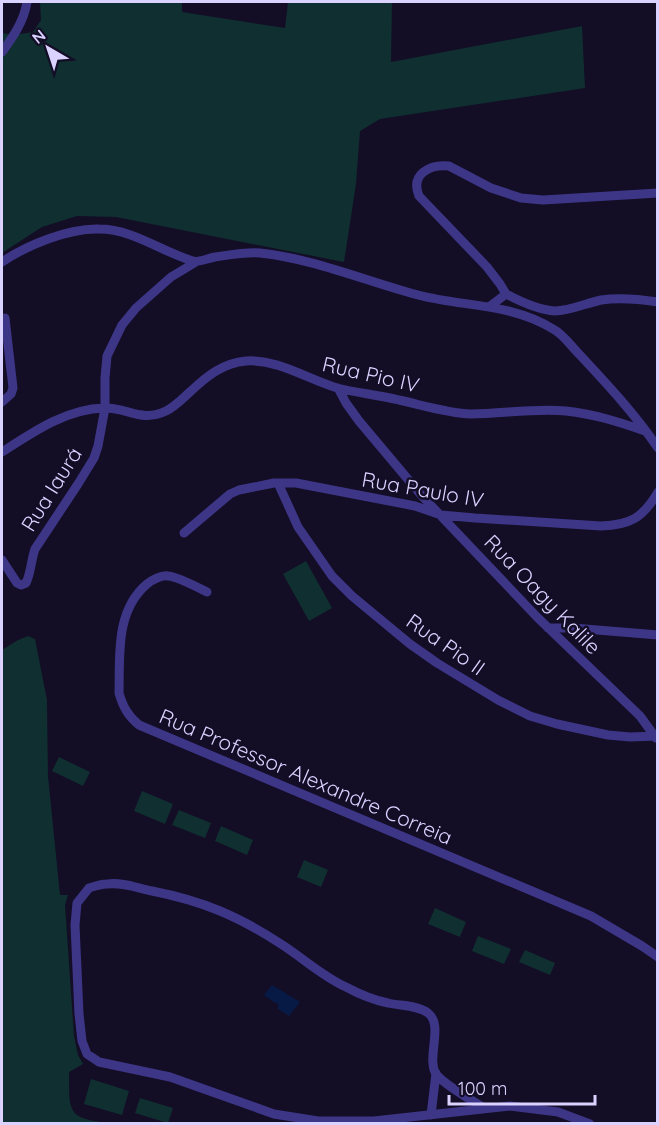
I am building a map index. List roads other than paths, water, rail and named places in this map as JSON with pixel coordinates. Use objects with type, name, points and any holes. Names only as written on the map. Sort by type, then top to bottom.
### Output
[{"type":"street","points":[[2,52],[22,21],[27,2]]},
{"type":"street","points":[[657,193],[543,200],[521,198],[492,188],[449,166],[442,165],[425,171],[417,182],[419,196],[487,267],[506,294],[519,301],[556,311],[602,300],[640,299],[657,302]]},
{"type":"street","points":[[2,262],[53,237],[88,229],[101,229],[120,232],[196,262],[213,257],[256,253],[279,255],[312,262],[421,296],[507,310],[535,319],[556,330],[608,385],[657,448]]},
{"type":"street","name":"Rua Iaurá","points":[[2,560],[15,581],[21,585],[28,581],[33,555],[39,542],[94,458],[105,408],[107,356],[122,325],[136,308],[171,277],[196,262]]},
{"type":"street","points":[[489,307],[506,294]]},
{"type":"street","points":[[556,311],[553,321],[556,330]]},
{"type":"street","points":[[2,402],[11,394],[13,388],[5,318]]},
{"type":"street","name":"Rua Pio IV","points":[[105,408],[144,416],[166,411],[180,402],[211,373],[246,361],[280,366],[338,388],[469,414],[565,411],[596,415],[645,431]]},
{"type":"street","name":"Rua Oagy Kalile","points":[[338,388],[359,421],[423,496],[548,628],[640,716],[657,737]]},
{"type":"street","points":[[2,452],[48,423],[72,414],[105,408]]},
{"type":"street","name":"Rua Paulo IV","points":[[184,533],[239,490],[278,483],[296,483],[415,506],[441,515],[567,525],[616,525],[634,520],[643,513],[657,492]]},
{"type":"street","name":"Rua Pio II","points":[[278,483],[298,527],[332,576],[352,596],[437,663],[498,700],[530,716],[608,735],[657,737]]},
{"type":"street","name":"Rua Professor Alexandre Correia","points":[[207,592],[169,576],[150,581],[131,602],[123,624],[119,693],[127,713],[139,725],[591,916],[657,957]]},
{"type":"street","points":[[548,628],[657,635]]},
{"type":"street","points":[[431,1115],[436,1073],[433,1064],[434,1022],[430,1014],[421,1009],[367,997],[343,986],[246,922],[176,895],[127,885],[108,884],[89,888],[77,903],[75,925],[82,1041],[87,1054],[99,1062],[170,1077],[273,1113],[318,1121],[374,1121],[431,1115],[484,1108],[510,1106],[558,1112],[590,1124]]},
{"type":"street","points":[[436,1073],[445,1082],[484,1108]]},
{"type":"water","points":[[272,985],[300,1002],[289,1016],[278,1009],[278,1004],[264,995]]}]
